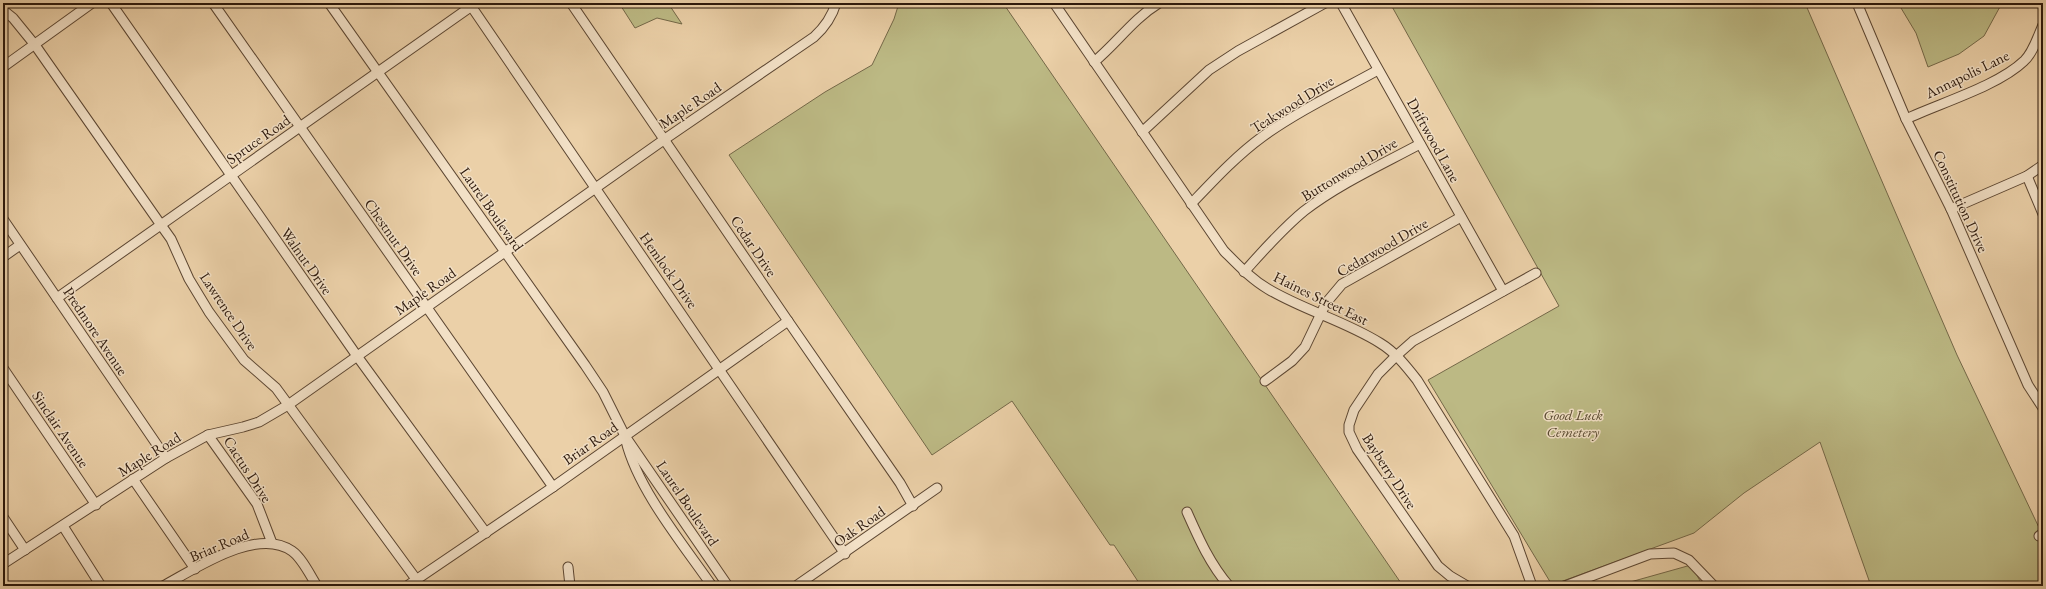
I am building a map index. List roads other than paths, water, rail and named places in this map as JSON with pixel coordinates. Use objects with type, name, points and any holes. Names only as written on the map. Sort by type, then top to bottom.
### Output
[{"type":"street","points":[[3,67],[92,3]]},
{"type":"street","name":"Walnut Drive","points":[[111,3],[230,176],[357,356],[486,532]]},
{"type":"street","name":"Chestnut Drive","points":[[213,3],[553,486]]},
{"type":"street","name":"Laurel Boulevard","points":[[329,3],[599,387],[625,436],[728,586]]},
{"type":"street","name":"Cedar Drive","points":[[571,3],[900,483],[913,506]]},
{"type":"street","name":"Maple Road","points":[[3,564],[96,505],[166,458],[208,434],[259,422],[288,405],[665,139],[814,37],[825,28],[834,13],[836,3]]},
{"type":"street","name":"Haines Street East","points":[[1054,3],[1224,251],[1244,272],[1266,288],[1287,300],[1363,333],[1381,344],[1396,356],[1417,380],[1514,536],[1532,586]]},
{"type":"street","points":[[1094,62],[1117,41],[1131,24],[1159,3]]},
{"type":"street","points":[[1142,132],[1209,70],[1238,51],[1325,3]]},
{"type":"street","name":"Driftwood Lane","points":[[1341,3],[1503,291]]},
{"type":"street","name":"Constitution Drive","points":[[1858,3],[1906,119],[1951,209],[2028,385],[2043,408]]},
{"type":"street","name":"Spruce Road","points":[[57,298],[472,4]]},
{"type":"street","name":"Hemlock Drive","points":[[472,4],[595,188],[845,554]]},
{"type":"street","name":"Lawrence Drive","points":[[3,10],[13,18],[35,45],[162,225],[177,251],[189,279],[209,312],[244,360],[276,388],[416,579]]},
{"type":"street","name":"Annapolis Lane","points":[[1906,119],[1930,107],[1951,100],[2009,72],[2026,60],[2043,25]]},
{"type":"street","name":"Teakwood Drive","points":[[1191,204],[1223,170],[1262,137],[1304,111],[1378,70]]},
{"type":"street","name":"Buttonwood Drive","points":[[1244,272],[1286,227],[1304,211],[1329,194],[1420,144]]},
{"type":"street","points":[[1951,209],[2027,176],[2043,165]]},
{"type":"street","points":[[2027,176],[2043,214]]},
{"type":"street","name":"Cedarwood Drive","points":[[1266,381],[1292,361],[1305,347],[1334,292],[1342,284],[1461,217]]},
{"type":"street","name":"Predmore Avenue","points":[[3,219],[166,458]]},
{"type":"street","points":[[3,256],[20,245]]},
{"type":"street","name":"Bayberry Drive","points":[[1467,586],[1450,576],[1438,566],[1352,440],[1349,425],[1354,410],[1378,374],[1413,340],[1536,273]]},
{"type":"street","name":"Briar Road","points":[[407,586],[625,436],[788,321]]},
{"type":"street","name":"Sinclair Avenue","points":[[3,368],[96,505]]},
{"type":"street","name":"Cactus Drive","points":[[208,434],[257,504],[272,543]]},
{"type":"street","name":"Laurel Boulevard","points":[[625,436],[632,459],[645,486],[712,586]]},
{"type":"street","points":[[133,479],[195,569]]},
{"type":"street","name":"Oak Road","points":[[796,586],[845,554],[937,488]]},
{"type":"street","points":[[1188,512],[1202,545],[1216,570],[1229,586]]},
{"type":"street","points":[[3,517],[25,550]]},
{"type":"street","points":[[63,526],[88,562],[101,586]]},
{"type":"street","name":"Briar Road","points":[[163,586],[225,554],[258,543],[272,543],[292,551],[317,586]]},
{"type":"street","points":[[1566,586],[1650,554],[1674,553],[1689,560],[1714,586]]},
{"type":"street","points":[[568,567],[570,586]]},
{"type":"park label","name":"Good Luck Cemetery","points":[[1573,422]]}]
